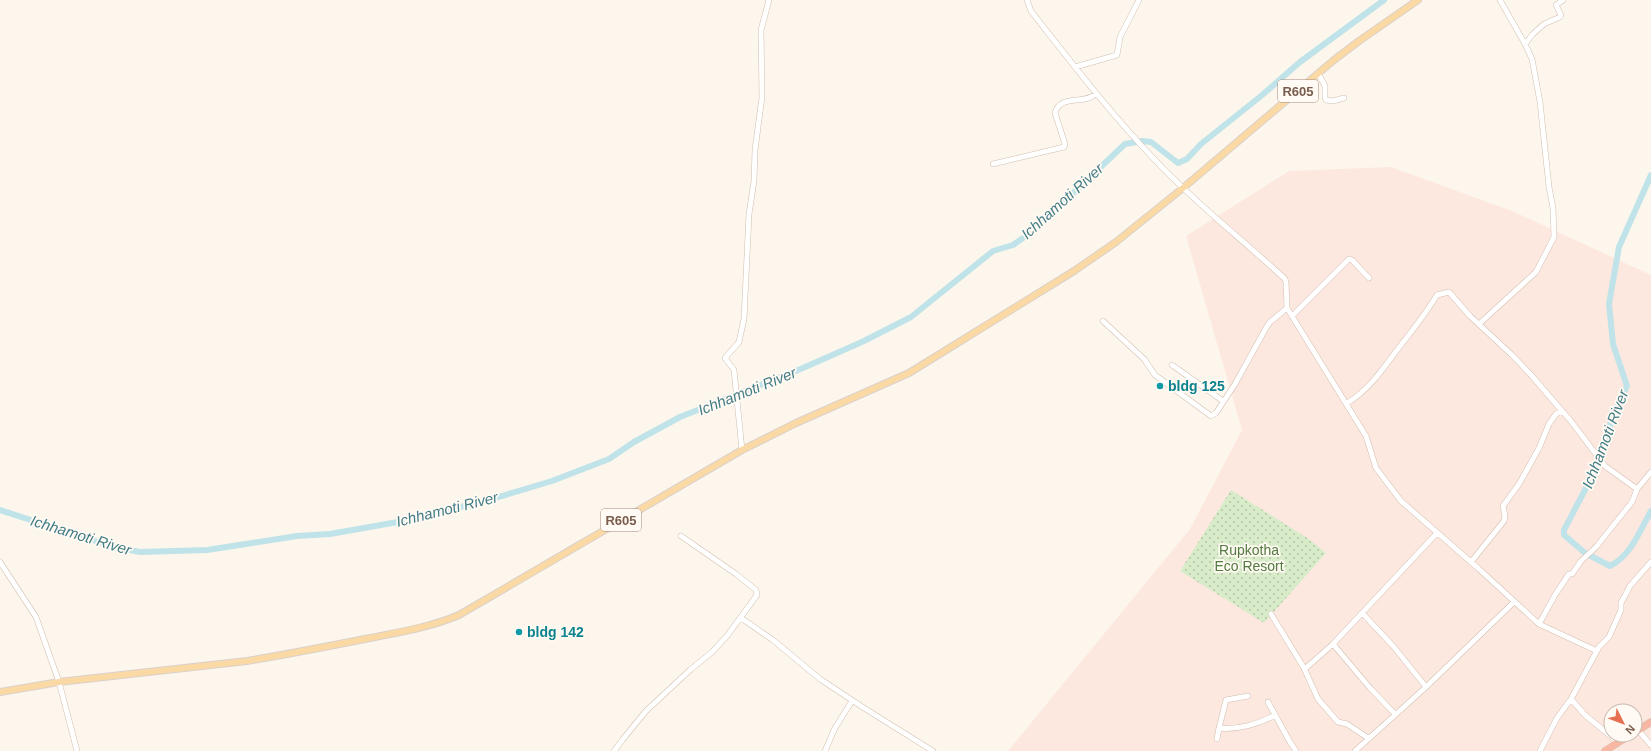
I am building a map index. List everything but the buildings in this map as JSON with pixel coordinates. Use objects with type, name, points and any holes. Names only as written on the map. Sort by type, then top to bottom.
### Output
[{"type":"highway","points":[[1605,751],[1617,743]]},
{"type":"main road","name":"R605","points":[[0,692],[59,682],[247,661],[394,633],[445,621],[459,615],[742,450],[789,426],[900,377],[924,364],[1074,270],[1116,242],[1183,188],[1318,73],[1359,41],[1418,0]]},
{"type":"street","points":[[742,450],[737,414],[734,370],[725,358],[738,342],[744,319],[749,214],[754,181],[755,150],[762,97],[761,30],[769,0]]},
{"type":"street","points":[[1027,0],[1031,11],[1076,66],[1096,94],[1154,160],[1183,188],[1285,279],[1287,308],[1366,436],[1376,468],[1401,501],[1539,624],[1597,650]]},
{"type":"street","points":[[1076,66],[1118,55],[1120,37],[1139,0]]},
{"type":"street","points":[[1479,324],[1536,272],[1554,237],[1553,208],[1549,187],[1540,102],[1532,59],[1526,44],[1500,0]]},
{"type":"street","points":[[1526,44],[1533,34],[1544,24],[1560,17],[1561,15],[1556,5],[1563,0]]},
{"type":"street","points":[[1318,73],[1325,86],[1326,100],[1333,101],[1344,98]]},
{"type":"street","points":[[993,164],[1064,147],[1065,144],[1055,113],[1056,108],[1064,102],[1085,100],[1092,98],[1096,94]]},
{"type":"street","points":[[1292,316],[1349,259],[1352,260],[1369,278]]},
{"type":"street","points":[[1347,403],[1357,398],[1370,385],[1418,324],[1440,293],[1449,292],[1470,316],[1532,376],[1570,420],[1605,466],[1637,489]]},
{"type":"street","points":[[1103,321],[1144,359],[1155,375],[1209,415],[1214,415],[1235,384],[1268,324],[1287,308]]},
{"type":"street","points":[[1172,365],[1223,401]]},
{"type":"street","points":[[1471,562],[1504,521],[1505,517],[1502,506],[1519,484],[1539,448],[1549,424],[1556,414],[1562,411]]},
{"type":"street","points":[[1539,624],[1563,581],[1569,574],[1572,574],[1586,556],[1596,547],[1632,502],[1637,489],[1651,472]]},
{"type":"street","points":[[1304,668],[1333,644],[1363,614],[1437,533]]},
{"type":"street","points":[[614,751],[646,711],[690,670],[712,652],[741,618],[757,595],[757,592],[736,574],[681,536]]},
{"type":"street","points":[[0,562],[36,617],[59,682],[77,751]]},
{"type":"street","points":[[1540,751],[1557,718],[1571,699],[1597,650],[1608,637],[1621,610],[1621,603],[1630,586],[1651,562]]},
{"type":"street","points":[[1355,751],[1426,687],[1514,602]]},
{"type":"street","points":[[1271,614],[1304,668],[1318,699],[1338,722],[1347,724],[1368,738]]},
{"type":"street","points":[[1363,614],[1394,647],[1426,687]]},
{"type":"street","points":[[741,618],[773,640],[820,679],[933,751]]},
{"type":"street","points":[[1333,644],[1395,714]]},
{"type":"street","points":[[1217,739],[1226,700],[1248,696]]},
{"type":"street","points":[[1571,699],[1585,714],[1603,729]]},
{"type":"street","points":[[825,751],[835,728],[852,700]]},
{"type":"street","points":[[1268,702],[1296,751]]},
{"type":"street","points":[[1219,728],[1254,724],[1275,715]]},
{"type":"street","points":[[1643,737],[1651,745]]},
{"type":"shaded area","points":[[1391,167],[1512,211],[1651,275],[1651,751],[1008,751],[1190,529],[1242,430],[1186,236],[1289,171]]},
{"type":"green space","name":"Rupkotha Eco Resort","points":[[1231,490],[1309,539],[1326,553],[1264,623],[1180,571]]},
{"type":"waterway","name":"Ichhamoti River","points":[[0,510],[114,547],[140,552],[207,550],[297,536],[330,534],[409,520],[485,501],[552,481],[609,459],[634,442],[680,417],[803,368],[864,341],[911,317],[993,251],[1013,245],[1033,231],[1125,144],[1142,141],[1151,142],[1178,163],[1187,159],[1201,144],[1261,96],[1300,62],[1384,0]]},
{"type":"waterway","name":"Ichhamoti River","points":[[1651,175],[1619,247],[1609,304],[1613,344],[1627,386],[1611,419],[1608,441],[1597,467],[1564,530],[1564,535],[1585,553],[1610,566],[1624,556],[1639,534],[1651,511]]},
{"type":"place","name":"bldg 125","points":[[1160,386]]},
{"type":"place","name":"bldg 142","points":[[519,632]]}]
